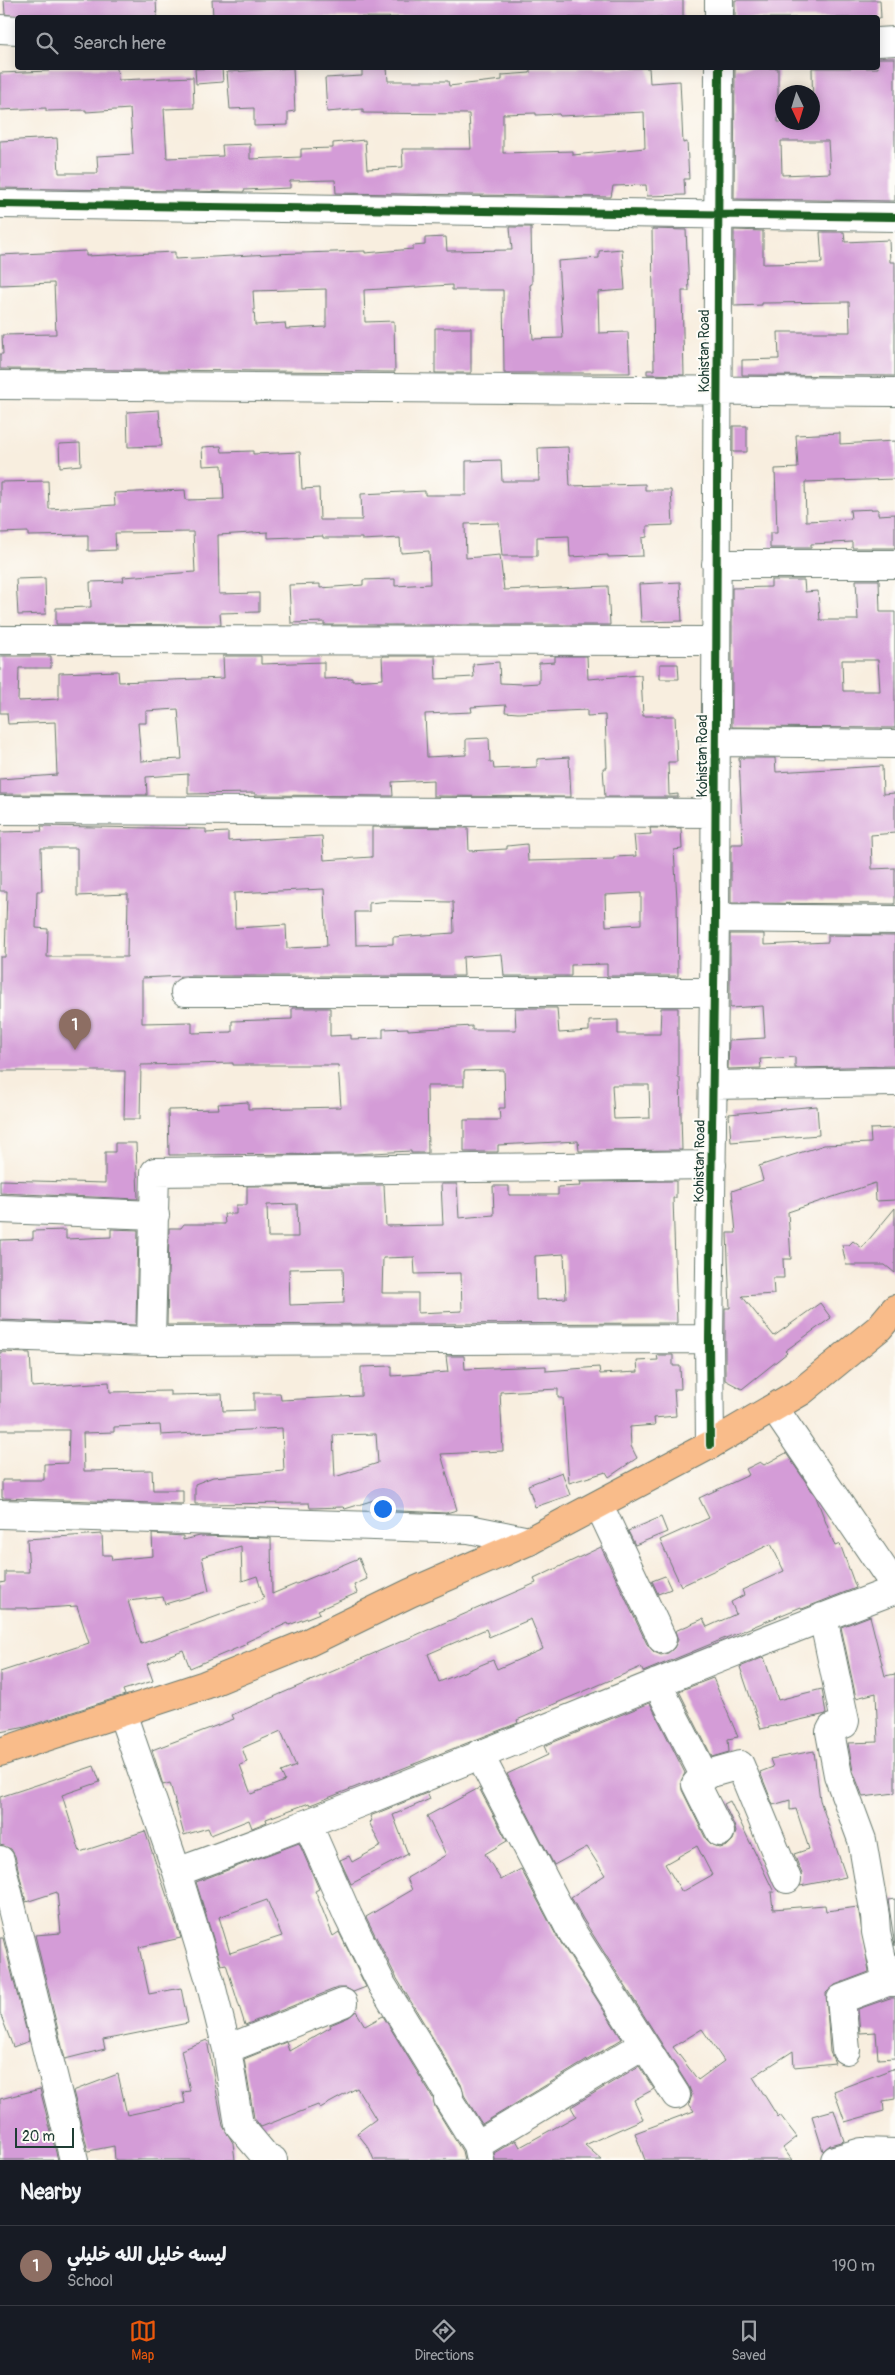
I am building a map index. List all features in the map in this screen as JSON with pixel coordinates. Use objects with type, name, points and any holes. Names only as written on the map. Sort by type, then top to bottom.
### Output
[{"type":"main road","points":[[0,1752],[205,1685],[301,1646],[410,1593],[529,1541],[710,1445],[774,1408],[802,1390],[879,1328],[895,1310]]},
{"type":"street","points":[[719,0],[719,15]]},
{"type":"street","points":[[0,29],[15,30]]},
{"type":"street","points":[[880,42],[895,41]]},
{"type":"street","name":"Kohistan Road","points":[[710,1445],[709,1339],[714,918],[719,70]]},
{"type":"street","points":[[0,204],[718,216],[895,217]]},
{"type":"street","points":[[0,385],[895,392]]},
{"type":"street","points":[[716,564],[895,564]]},
{"type":"street","points":[[0,640],[715,641]]},
{"type":"street","points":[[715,742],[895,744]]},
{"type":"street","points":[[0,810],[714,813]]},
{"type":"street","points":[[714,918],[895,920]]},
{"type":"street","points":[[185,992],[713,992]]},
{"type":"street","points":[[712,1085],[895,1082]]},
{"type":"street","points":[[151,1341],[155,1172],[712,1165]]},
{"type":"street","points":[[0,1209],[155,1215]]},
{"type":"street","points":[[0,1336],[151,1341],[709,1339]]},
{"type":"street","points":[[177,1872],[308,1825],[479,1754],[895,1588],[774,1408]]},
{"type":"street","points":[[599,1505],[662,1639]]},
{"type":"street","points":[[0,1514],[469,1529],[529,1541]]},
{"type":"street","points":[[823,1617],[845,1721],[842,1725],[830,1730],[838,1775],[862,1840],[876,1932],[891,1982],[841,1999],[846,2050]]},
{"type":"street","points":[[658,1683],[704,1774]]},
{"type":"street","points":[[122,1713],[177,1872],[210,1981],[226,2049],[239,2125],[268,2159]]},
{"type":"street","points":[[479,1754],[569,1927],[676,2095]]},
{"type":"street","points":[[720,1832],[696,1784],[704,1774],[740,1765],[787,1879]]},
{"type":"street","points":[[308,1825],[348,1916],[382,1985],[449,2094],[448,2099],[478,2152],[643,2045]]},
{"type":"street","points":[[0,1860],[74,2160]]},
{"type":"street","points":[[226,2049],[343,2003]]},
{"type":"street","points":[[835,2160],[862,2152],[895,2153]]},
{"type":"building","points":[[4,0],[156,0],[157,15],[15,16],[5,14]]},
{"type":"building","points":[[212,0],[683,0],[683,15],[213,15]]},
{"type":"building","points":[[735,0],[880,0],[881,18],[880,15],[735,15]]},
{"type":"building","points":[[880,58],[895,58],[895,201],[734,199],[735,70],[778,70],[778,85],[775,85],[775,130],[820,130],[820,85],[812,85],[812,70],[880,70]],"holes":[[[781,141],[828,141],[830,173],[782,175]]]},
{"type":"building","points":[[49,70],[117,70],[118,80],[193,77],[194,108],[164,109],[167,158],[223,156],[222,145],[250,144],[250,159],[301,157],[301,149],[333,148],[333,143],[365,140],[367,169],[403,167],[402,149],[471,149],[469,114],[363,113],[363,109],[327,112],[325,78],[362,76],[362,70],[387,70],[388,81],[448,81],[449,86],[502,80],[502,75],[530,73],[530,70],[649,70],[650,83],[680,81],[683,143],[687,142],[689,179],[684,179],[685,195],[647,196],[646,185],[613,186],[611,197],[336,193],[335,180],[290,181],[290,188],[244,190],[244,192],[0,188],[0,141],[57,138],[59,173],[98,173],[97,156],[133,154],[130,109],[86,112],[86,110],[46,111],[46,108],[0,110],[0,73]],"holes":[[[644,112],[645,148],[573,155],[573,151],[503,153],[503,114],[536,113],[536,115],[559,114],[560,116]]]},
{"type":"building","points":[[195,70],[222,70],[223,82],[196,84]]},
{"type":"building","points":[[293,70],[295,111],[288,112],[288,125],[254,126],[254,108],[230,109],[227,72]]},
{"type":"building","points":[[510,227],[531,227],[532,284],[530,285],[533,339],[563,338],[558,261],[599,258],[599,251],[622,249],[625,290],[598,292],[599,333],[628,332],[630,373],[504,373],[503,290],[452,290],[452,285],[364,290],[365,322],[394,321],[395,372],[0,369],[0,354],[3,354],[2,335],[56,334],[54,283],[0,285],[0,255],[86,251],[86,256],[175,252],[175,259],[365,251],[365,253],[413,249],[413,246],[425,245],[425,238],[446,237],[447,251],[512,250]],"holes":[[[326,289],[326,327],[286,329],[285,323],[255,325],[253,291]]]},
{"type":"building","points":[[652,229],[686,230],[689,291],[682,291],[684,375],[647,374],[647,370],[654,370]]},
{"type":"building","points":[[734,230],[763,231],[763,264],[822,263],[820,232],[844,232],[845,242],[889,240],[890,262],[895,262],[895,376],[742,375],[742,360],[779,359],[778,332],[850,332],[849,302],[762,303],[762,305],[734,306]]},
{"type":"building","points":[[435,328],[471,328],[471,373],[435,373]]},
{"type":"building","points":[[159,410],[162,446],[128,447],[127,412]]},
{"type":"building","points":[[733,426],[747,426],[747,452],[733,452]]},
{"type":"building","points":[[840,433],[840,444],[895,441],[895,479],[805,482],[806,521],[851,519],[850,510],[878,509],[878,515],[895,514],[895,548],[852,548],[852,542],[811,544],[811,548],[770,548],[770,533],[777,533],[775,469],[798,468],[796,435]]},
{"type":"building","points":[[80,443],[81,465],[60,467],[59,444]]},
{"type":"building","points":[[221,446],[222,452],[253,451],[253,454],[300,452],[302,489],[319,488],[320,520],[362,520],[361,494],[425,491],[425,495],[466,495],[466,461],[501,460],[502,481],[539,481],[538,448],[568,447],[570,486],[645,484],[645,490],[671,490],[673,525],[647,526],[647,537],[642,538],[643,556],[570,557],[569,536],[537,537],[537,556],[502,556],[499,523],[465,524],[466,558],[500,555],[504,590],[608,586],[610,625],[324,625],[324,622],[291,623],[289,585],[320,584],[320,588],[363,585],[363,580],[395,579],[395,586],[430,584],[429,551],[401,553],[400,538],[362,540],[362,538],[323,538],[323,536],[268,538],[268,532],[218,535],[219,594],[259,593],[259,612],[220,613],[221,625],[56,624],[56,608],[91,607],[90,582],[124,581],[123,577],[195,572],[193,532],[115,533],[116,550],[88,551],[88,535],[28,536],[28,532],[0,533],[0,482],[48,481],[49,509],[115,505],[114,493],[185,490],[186,500],[224,499],[222,465],[203,466],[202,447]]},
{"type":"building","points":[[45,578],[46,614],[18,615],[16,579]]},
{"type":"building","points":[[771,580],[804,580],[805,592],[818,591],[820,620],[858,620],[856,580],[879,580],[880,612],[895,612],[895,728],[732,727],[732,588],[771,587]],"holes":[[[842,660],[878,660],[880,691],[843,691]]]},
{"type":"building","points":[[680,582],[682,621],[641,622],[639,584]]},
{"type":"building","points":[[0,656],[51,656],[51,668],[19,668],[18,701],[59,699],[59,673],[118,671],[119,682],[224,678],[223,656],[261,656],[261,664],[324,662],[324,679],[352,678],[352,681],[383,679],[382,656],[435,656],[436,679],[474,677],[473,664],[499,662],[500,683],[522,684],[539,683],[539,663],[555,662],[555,656],[587,656],[588,679],[641,675],[643,716],[675,716],[677,762],[668,762],[669,795],[678,794],[678,797],[605,797],[603,768],[607,768],[605,715],[587,716],[587,710],[505,712],[506,705],[471,707],[472,712],[425,714],[427,757],[466,755],[466,739],[489,738],[490,762],[493,762],[494,769],[537,767],[537,759],[569,757],[571,797],[433,796],[433,780],[392,782],[393,796],[255,795],[255,793],[188,794],[188,774],[146,777],[147,795],[0,794],[0,779],[57,775],[55,722],[8,724],[7,713],[0,713]],"holes":[[[178,709],[182,759],[141,761],[138,723],[146,723],[146,711]]]},
{"type":"building","points":[[660,664],[678,664],[679,679],[660,679]]},
{"type":"building","points":[[739,758],[775,758],[776,772],[882,766],[883,794],[895,793],[895,833],[871,835],[872,869],[895,868],[895,904],[731,903],[731,844],[743,844]]},
{"type":"building","points":[[41,826],[206,829],[206,833],[228,832],[228,841],[322,836],[324,860],[372,857],[372,827],[468,828],[469,851],[507,849],[507,846],[527,844],[528,861],[614,859],[614,857],[636,856],[634,835],[651,834],[650,828],[681,828],[682,849],[674,850],[678,976],[607,976],[607,964],[571,965],[571,976],[504,976],[502,954],[463,957],[464,976],[185,976],[142,978],[142,1023],[192,1022],[192,1033],[232,1032],[232,1021],[292,1019],[292,1008],[330,1008],[330,1036],[351,1035],[351,1039],[383,1038],[383,1029],[408,1028],[408,1030],[472,1026],[472,1030],[516,1030],[515,1008],[557,1008],[559,1033],[589,1031],[589,1021],[618,1020],[618,1034],[660,1034],[661,1008],[678,1008],[678,1078],[680,1078],[682,1150],[579,1151],[578,1141],[498,1145],[498,1152],[464,1152],[464,1120],[500,1120],[499,1108],[505,1108],[504,1070],[464,1071],[464,1086],[427,1086],[428,1153],[411,1153],[411,1151],[354,1154],[169,1155],[168,1110],[219,1109],[218,1104],[248,1102],[248,1109],[341,1107],[338,1065],[233,1065],[233,1063],[141,1065],[140,1119],[124,1119],[125,1071],[0,1071],[0,957],[5,957],[7,891],[0,891],[0,832],[42,831]],"holes":[[[41,848],[77,848],[77,896],[128,894],[127,957],[47,957],[48,929],[36,928],[37,891],[42,891]],[[324,889],[327,946],[287,948],[286,925],[235,928],[234,893]],[[641,893],[641,924],[606,926],[605,895]],[[390,901],[453,902],[454,933],[393,937],[393,944],[356,945],[355,912],[369,912],[369,903]],[[612,1085],[649,1085],[650,1118],[614,1119]]]},
{"type":"building","points":[[730,934],[764,934],[764,945],[828,942],[828,935],[895,936],[895,1066],[795,1068],[795,1057],[760,1059],[761,1068],[728,1069],[729,1040],[765,1038],[763,1006],[730,1008]]},
{"type":"building","points":[[817,1106],[819,1135],[731,1142],[729,1114]]},
{"type":"building","points":[[895,1128],[895,1200],[876,1201],[875,1183],[788,1212],[791,1259],[783,1259],[784,1278],[773,1278],[774,1294],[742,1296],[774,1336],[820,1303],[831,1318],[785,1351],[787,1353],[742,1389],[725,1380],[725,1308],[730,1308],[727,1233],[736,1233],[732,1191],[763,1180],[759,1166],[824,1145],[871,1143],[870,1129]]},
{"type":"building","points":[[115,1143],[136,1143],[138,1199],[0,1193],[0,1180],[105,1183],[105,1152],[115,1152]]},
{"type":"building","points":[[676,1181],[676,1198],[673,1198],[677,1323],[167,1325],[169,1228],[181,1228],[184,1224],[225,1224],[224,1214],[236,1214],[236,1205],[247,1205],[247,1186],[384,1185],[386,1226],[443,1225],[441,1184],[457,1184],[459,1218],[494,1215],[493,1186],[509,1186],[509,1195],[558,1195],[558,1187],[581,1186],[580,1182]],"holes":[[[297,1204],[298,1237],[268,1237],[267,1205]],[[564,1254],[566,1298],[536,1300],[535,1256]],[[414,1257],[415,1274],[461,1273],[462,1311],[418,1313],[418,1293],[382,1293],[383,1258]],[[343,1268],[344,1303],[290,1305],[289,1269]]]},
{"type":"building","points":[[895,1208],[895,1273],[885,1265],[846,1265],[842,1245],[849,1245],[853,1241],[862,1248]]},
{"type":"building","points":[[111,1229],[138,1230],[136,1325],[0,1320],[0,1240],[33,1239],[33,1231],[66,1230],[66,1239],[111,1237]]},
{"type":"building","points":[[0,1352],[30,1353],[32,1387],[109,1382],[110,1392],[170,1391],[170,1395],[222,1394],[223,1411],[254,1410],[254,1393],[280,1393],[281,1400],[361,1396],[361,1367],[392,1366],[392,1376],[448,1372],[446,1356],[464,1356],[465,1369],[546,1366],[546,1371],[599,1367],[600,1374],[638,1372],[637,1361],[658,1360],[657,1355],[673,1355],[673,1366],[680,1366],[681,1389],[674,1389],[676,1416],[654,1418],[655,1425],[630,1427],[631,1446],[637,1458],[609,1477],[606,1472],[569,1483],[563,1398],[558,1398],[558,1389],[500,1392],[503,1451],[441,1454],[457,1510],[446,1513],[377,1510],[374,1500],[345,1509],[343,1507],[310,1508],[309,1503],[195,1504],[195,1484],[213,1477],[284,1471],[282,1428],[161,1435],[160,1425],[114,1427],[114,1432],[83,1433],[84,1471],[152,1470],[153,1490],[183,1490],[183,1504],[2,1498],[2,1480],[44,1480],[44,1464],[68,1463],[69,1430],[0,1430]],"holes":[[[376,1434],[378,1463],[335,1477],[333,1435]]]},
{"type":"building","points":[[786,1453],[816,1497],[835,1546],[840,1544],[856,1588],[802,1609],[801,1607],[643,1672],[641,1667],[517,1720],[518,1723],[310,1805],[309,1803],[266,1819],[267,1822],[252,1828],[249,1820],[211,1835],[208,1828],[184,1835],[170,1783],[163,1785],[152,1750],[234,1719],[232,1715],[536,1583],[534,1579],[601,1547],[647,1644],[654,1652],[661,1655],[668,1653],[674,1648],[678,1640],[675,1631],[703,1619],[707,1627],[736,1614],[731,1602],[744,1595],[742,1590],[784,1571],[771,1544],[681,1586],[660,1540],[709,1518],[699,1498],[749,1475],[746,1469],[760,1462],[764,1465]],"holes":[[[531,1619],[543,1649],[497,1669],[493,1660],[439,1682],[428,1654],[486,1629],[489,1637]],[[281,1731],[296,1766],[281,1772],[285,1781],[251,1794],[240,1765],[247,1762],[242,1748]]]},
{"type":"building","points":[[562,1472],[570,1495],[535,1507],[528,1485]]},
{"type":"building","points":[[661,1517],[667,1532],[635,1545],[628,1531]]},
{"type":"building","points":[[102,1534],[103,1555],[111,1555],[112,1560],[153,1556],[152,1534],[183,1536],[183,1540],[200,1536],[271,1538],[272,1594],[359,1558],[367,1579],[354,1585],[357,1593],[318,1610],[320,1613],[289,1625],[288,1623],[246,1642],[247,1644],[190,1668],[183,1650],[147,1664],[153,1681],[123,1690],[125,1695],[26,1727],[0,1732],[0,1672],[89,1643],[77,1606],[28,1609],[0,1608],[0,1583],[5,1582],[5,1572],[29,1572],[27,1539]],"holes":[[[241,1546],[242,1581],[257,1576],[264,1599],[141,1644],[128,1601],[163,1597],[165,1604],[209,1591],[202,1557]]]},
{"type":"building","points":[[665,1576],[671,1589],[658,1594],[652,1581]]},
{"type":"building","points":[[870,1616],[885,1676],[895,1674],[895,1793],[863,1797],[853,1771],[848,1743],[878,1742],[876,1693],[856,1698],[841,1627]]},
{"type":"building","points":[[764,1657],[778,1700],[822,1689],[826,1714],[761,1729],[740,1667]]},
{"type":"building","points":[[713,1678],[738,1737],[728,1739],[729,1752],[712,1757],[679,1691]]},
{"type":"building","points":[[650,1703],[685,1773],[681,1781],[682,1790],[706,1839],[712,1845],[720,1848],[727,1846],[733,1840],[736,1832],[724,1804],[730,1801],[774,1892],[771,1892],[773,1909],[825,1905],[826,1911],[858,1907],[869,1972],[835,1985],[826,1993],[830,2052],[835,2063],[794,2067],[793,2051],[753,2077],[778,2117],[780,2115],[797,2137],[783,2148],[792,2160],[645,2160],[635,2133],[694,2111],[689,2104],[692,2095],[689,2087],[571,1897],[605,1875],[587,1847],[554,1865],[507,1774],[548,1755],[544,1746]],"holes":[[[697,1846],[712,1875],[682,1892],[665,1864]],[[702,2029],[724,2061],[698,2080],[673,2047]]]},
{"type":"building","points":[[814,1751],[820,1800],[846,1877],[800,1886],[802,1874],[794,1854],[809,1849],[796,1809],[790,1810],[790,1800],[773,1805],[760,1772],[773,1767],[770,1759]]},
{"type":"building","points":[[94,1766],[100,1782],[62,1795],[80,1852],[145,1831],[181,1938],[139,1947],[149,1994],[181,1988],[188,2023],[103,2040],[105,2049],[65,2059],[35,1935],[61,1933],[57,1892],[26,1902],[15,1856],[11,1849],[0,1845],[0,1797]]},
{"type":"building","points":[[479,1788],[507,1841],[485,1854],[501,1880],[521,1869],[556,1935],[622,2039],[482,2124],[464,2095],[462,2086],[396,1977],[366,1917],[412,1890],[407,1878],[446,1855],[427,1816]]},
{"type":"building","points":[[427,1793],[430,1799],[393,1815],[408,1854],[351,1884],[340,1860],[349,1856],[352,1862],[381,1846],[369,1822],[372,1821],[370,1816]]},
{"type":"building","points":[[299,1843],[319,1889],[315,1891],[333,1936],[339,1932],[366,1987],[353,1992],[346,1988],[337,1988],[245,2025],[226,1964],[221,1965],[196,1882]],"holes":[[[267,1900],[282,1936],[230,1953],[219,1917]]]},
{"type":"building","points":[[895,1899],[895,1946],[888,1900]]},
{"type":"building","points":[[0,1938],[3,1938],[29,2041],[13,2047],[0,2013]]},
{"type":"building","points":[[895,1998],[895,2058],[878,2059],[876,2032],[860,2033],[858,2009]]},
{"type":"building","points":[[356,2011],[365,2026],[383,2016],[433,2098],[435,2107],[462,2151],[464,2160],[374,2160],[369,2148],[357,2133],[376,2119],[357,2088],[320,2108],[318,2105],[261,2127],[254,2118],[244,2059],[286,2042],[289,2051],[331,2027],[330,2025],[349,2017]]},
{"type":"building","points":[[207,2040],[223,2126],[233,2143],[235,2160],[115,2160],[114,2146],[88,2151],[73,2091],[118,2074],[127,2115],[185,2103],[183,2092],[190,2091],[181,2050]]},
{"type":"building","points":[[639,2066],[654,2089],[634,2100],[643,2119],[585,2145],[602,2160],[495,2160],[494,2153],[516,2140],[520,2147],[576,2116],[571,2107]]},
{"type":"building","points":[[895,2068],[895,2099],[883,2101],[884,2111],[845,2122],[834,2091]]},
{"type":"building","points":[[40,2089],[58,2160],[0,2160],[0,2099]]},
{"type":"building","points":[[834,2110],[844,2141],[830,2145],[823,2151],[812,2116]]},
{"type":"cycle path","points":[[710,1445],[709,1339],[715,918],[719,70]]},
{"type":"cycle path","points":[[0,204],[895,217]]},
{"type":"place","name":"ليسه خليل الله خليلي","points":[[75,1050]]}]
